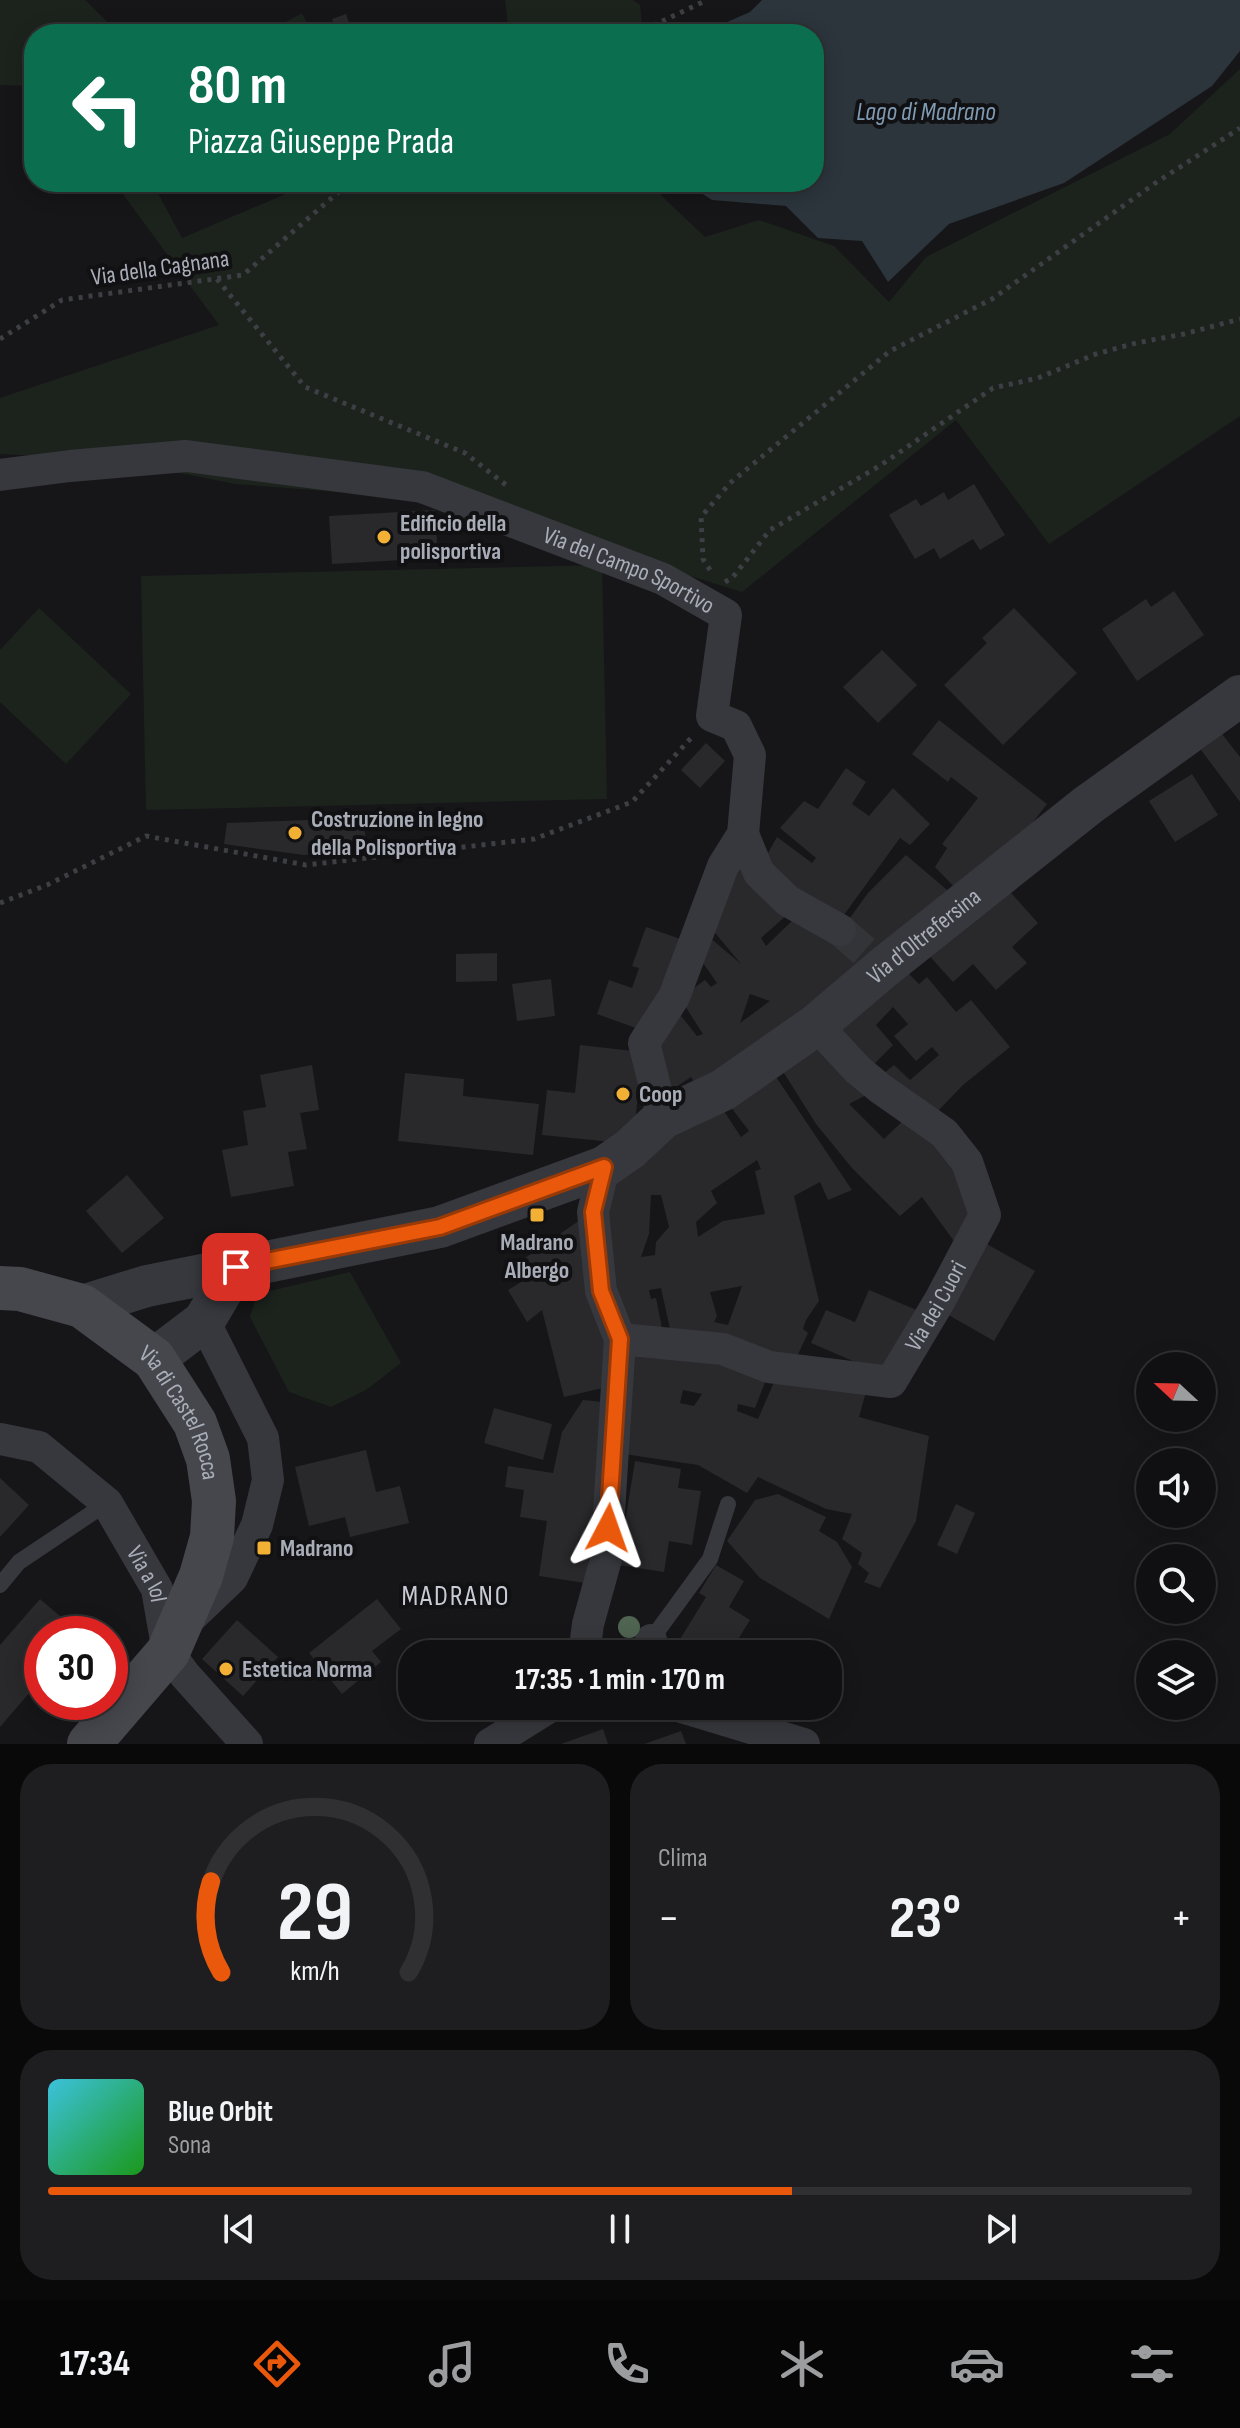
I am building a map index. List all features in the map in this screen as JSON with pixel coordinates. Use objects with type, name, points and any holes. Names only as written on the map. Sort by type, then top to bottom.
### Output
[{"type":"main road","name":"Via di Castel Rocca","points":[[0,1288],[20,1289],[82,1306],[154,1359],[195,1423],[208,1459],[214,1501],[212,1537],[201,1576],[173,1641],[89,1744]]},
{"type":"street","name":"Via del Campo Sportivo","points":[[0,475],[186,456],[422,487],[663,579],[707,591],[726,615],[712,716]]},
{"type":"street","name":"Via d'Oltrefersina","points":[[82,1306],[147,1286],[440,1227],[604,1167],[630,1149],[663,1118],[723,1090],[816,1025],[878,963],[1088,805],[1240,696]]},
{"type":"street","points":[[663,1118],[644,1043],[674,997],[723,866],[743,834],[750,755],[736,726],[712,716]]},
{"type":"street","points":[[743,834],[759,873],[788,901],[840,930]]},
{"type":"street","name":"Via dei Cuori","points":[[620,1339],[723,1349],[769,1367],[891,1382],[940,1300],[985,1215],[967,1162],[944,1133],[858,1070],[816,1025]]},
{"type":"street","points":[[586,1639],[606,1559],[620,1339],[601,1291],[593,1212],[604,1167]]},
{"type":"street","points":[[154,1359],[204,1321],[236,1267]]},
{"type":"street","name":"Via di Castel Rocca","points":[[173,1641],[232,1578],[257,1525],[268,1480],[263,1438],[204,1321]]},
{"type":"street","name":"Via a Iol","points":[[0,1439],[39,1447],[107,1503],[157,1589],[173,1641]]},
{"type":"street","points":[[173,1641],[185,1675],[247,1744]]},
{"type":"street","points":[[490,1744],[529,1720]]},
{"type":"street","points":[[723,1720],[804,1744]]},
{"type":"lane","points":[[0,1585],[19,1562],[107,1503]]},
{"type":"lane","points":[[654,1640],[710,1559],[728,1504]]},
{"type":"path","points":[[656,24],[707,0]]},
{"type":"path","points":[[1240,128],[1154,184],[992,299],[890,351],[730,483],[701,517],[707,591],[733,577],[770,530],[881,465],[993,388],[1038,378],[1096,354],[1240,319]]},
{"type":"path","name":"Via della Cagnana","points":[[0,339],[62,300],[243,275],[338,192]]},
{"type":"path","points":[[217,279],[305,387],[465,453],[511,489],[537,532]]},
{"type":"path","points":[[0,903],[47,885],[146,836],[306,865],[534,839],[632,802],[712,716]]},
{"type":"shaded area","points":[[0,0],[85,0],[109,24],[24,24],[24,86],[0,85]]},
{"type":"shaded area","points":[[505,0],[633,0],[640,5],[642,24],[508,24]]},
{"type":"shaded area","points":[[302,13],[307,24],[282,24]]},
{"type":"shaded area","points":[[1240,69],[1240,416],[1049,544],[956,420],[742,592],[445,500],[235,484],[110,459],[0,454],[0,398],[219,325],[121,192],[157,192],[182,238],[290,192],[658,192],[705,237],[759,220],[834,246],[889,302],[926,257],[1170,134]]},
{"type":"shaded area","points":[[602,565],[607,799],[146,810],[141,576]]},
{"type":"shaded area","points":[[39,608],[131,694],[66,764],[0,702],[0,650]]},
{"type":"shaded area","points":[[350,1272],[401,1363],[366,1390],[331,1407],[289,1392],[250,1317],[257,1294]]},
{"type":"water","name":"Lago di Madrano","points":[[762,0],[1240,0],[1240,51],[1212,86],[1064,183],[949,224],[888,282],[862,241],[818,238],[786,206],[712,200],[700,192],[824,192],[824,24],[723,24],[750,12]]},
{"type":"building","points":[[346,14],[349,24],[334,24],[332,19]]},
{"type":"building","points":[[974,484],[1005,535],[980,550],[973,539],[940,559],[934,548],[915,559],[889,515],[916,499],[921,506],[944,492],[948,500]]},
{"type":"building","name":"Edificio della polisportiva","points":[[435,510],[438,558],[332,564],[329,516]]},
{"type":"building","points":[[1174,591],[1204,635],[1137,681],[1102,629],[1146,599],[1151,607]]},
{"type":"building","points":[[1014,608],[1077,673],[1003,745],[944,685],[987,643],[982,638]]},
{"type":"building","points":[[882,650],[917,685],[878,723],[843,687]]},
{"type":"building","points":[[939,720],[1047,804],[988,880],[964,897],[935,867],[947,848],[942,844],[978,798],[951,777],[948,782],[912,754]]},
{"type":"building","points":[[1222,734],[1240,757],[1240,802],[1201,750]]},
{"type":"building","points":[[706,743],[725,761],[700,788],[681,770]]},
{"type":"building","points":[[846,768],[866,782],[852,804],[869,816],[893,788],[930,824],[910,845],[900,838],[838,923],[760,867],[777,837],[812,863],[816,858],[780,828],[804,801],[818,809]]},
{"type":"building","points":[[1192,774],[1218,815],[1175,842],[1149,801]]},
{"type":"building","name":"Costruzione in legno della Polisportiva","points":[[363,818],[367,848],[304,855],[224,844],[227,823]]},
{"type":"building","points":[[906,855],[960,901],[904,928],[700,1091],[691,1077],[673,1089],[657,1065],[649,1043],[673,1006],[697,1036],[703,1034],[680,998],[705,980],[711,987],[717,983],[696,953],[709,937],[741,964],[706,925],[739,858],[788,914],[761,938],[766,946],[797,916],[844,926],[868,893]],"holes":[[[750,994],[770,1001],[740,1023]]]},
{"type":"building","points":[[1002,883],[1038,923],[1012,947],[1027,963],[996,990],[973,964],[953,982],[926,952]]},
{"type":"building","points":[[646,927],[689,942],[647,1032],[597,1014],[609,980],[632,988],[639,968],[632,966]]},
{"type":"building","points":[[497,953],[497,981],[456,982],[456,954]]},
{"type":"building","points":[[900,965],[919,984],[927,977],[956,1012],[971,1000],[1010,1047],[963,1085],[934,1115],[878,1078],[894,1065],[910,1080],[939,1055],[932,1047],[916,1061],[894,1036],[908,1024],[893,1007],[876,1025],[893,1045],[870,1068],[825,1025]]},
{"type":"building","points":[[551,979],[555,1016],[517,1021],[512,984]]},
{"type":"building","points":[[820,1035],[868,1094],[849,1104],[884,1139],[910,1114],[963,1163],[977,1212],[956,1244],[922,1197],[900,1216],[852,1168],[816,1124],[777,1062]]},
{"type":"building","points":[[580,1045],[642,1052],[633,1144],[542,1135],[547,1090],[575,1093]]},
{"type":"building","points":[[312,1065],[319,1110],[300,1113],[307,1149],[288,1152],[294,1186],[231,1197],[222,1150],[248,1145],[243,1111],[266,1107],[260,1075]]},
{"type":"building","points":[[768,1065],[852,1190],[828,1200],[820,1182],[794,1196],[819,1301],[806,1320],[803,1329],[808,1333],[794,1363],[672,1338],[661,1288],[649,1290],[651,1299],[656,1298],[664,1338],[631,1333],[603,1256],[609,1182],[716,1099],[741,1137],[749,1131],[724,1098]],"holes":[[[757,1160],[761,1169],[755,1171],[765,1214],[723,1221],[698,1237],[696,1222],[717,1203],[711,1191]],[[651,1195],[661,1195],[669,1227],[656,1242],[655,1255],[641,1257],[649,1234]],[[742,1286],[728,1325],[714,1322],[717,1316],[710,1292]]]},
{"type":"building","points":[[405,1073],[464,1079],[463,1096],[539,1104],[533,1155],[398,1141]]},
{"type":"building","points":[[127,1175],[164,1218],[122,1253],[86,1211]]},
{"type":"building","points":[[580,1220],[595,1284],[611,1386],[564,1397],[542,1310],[527,1322],[508,1290],[526,1279],[515,1265]]},
{"type":"building","points":[[985,1243],[1035,1271],[994,1341],[945,1313]]},
{"type":"building","points":[[869,1290],[919,1311],[890,1377],[811,1343],[826,1310],[855,1322]]},
{"type":"building","points":[[632,1347],[769,1372],[755,1408],[738,1404],[737,1411],[758,1419],[778,1373],[868,1385],[859,1417],[929,1436],[916,1521],[880,1588],[864,1582],[869,1573],[858,1564],[862,1553],[842,1539],[852,1514],[826,1509],[758,1477],[747,1493],[698,1465],[617,1453]],"holes":[[[683,1390],[702,1394],[694,1406],[680,1403]]]},
{"type":"building","points":[[583,1400],[613,1403],[585,1583],[539,1576],[547,1521],[520,1517],[524,1490],[505,1487],[508,1466],[553,1473],[562,1432]]},
{"type":"building","points":[[494,1408],[552,1424],[543,1460],[484,1443]]},
{"type":"building","points":[[366,1450],[376,1492],[400,1486],[409,1523],[350,1537],[345,1517],[309,1526],[295,1467]]},
{"type":"building","points":[[635,1461],[681,1469],[678,1488],[701,1491],[692,1545],[669,1541],[664,1572],[618,1565]]},
{"type":"building","points":[[0,1478],[29,1505],[0,1537]]},
{"type":"building","points":[[778,1494],[826,1517],[819,1531],[837,1542],[852,1567],[829,1619],[760,1578],[727,1541],[755,1500]]},
{"type":"building","points":[[956,1504],[975,1513],[957,1554],[937,1545]]},
{"type":"building","points":[[716,1565],[744,1581],[729,1607],[750,1620],[738,1640],[679,1640],[706,1597],[699,1593]]},
{"type":"building","points":[[40,1599],[60,1616],[25,1616]]},
{"type":"building","points":[[377,1599],[401,1629],[372,1651],[381,1662],[342,1694],[309,1653]]},
{"type":"building","points":[[24,1617],[24,1699],[0,1727],[0,1645]]},
{"type":"building","points":[[237,1620],[278,1657],[243,1696],[202,1659]]},
{"type":"building","points":[[603,1729],[608,1744],[561,1744]]},
{"type":"building","points":[[681,1731],[686,1744],[644,1744]]},
{"type":"tunnel","points":[[840,930],[872,958]]},
{"type":"place","name":"Edificio della polisportiva","points":[[384,537]]},
{"type":"place","name":"Costruzione in legno della Polisportiva","points":[[295,833]]},
{"type":"place","name":"Coop","points":[[623,1094]]},
{"type":"place","name":"Madrano Albergo","points":[[537,1215]]},
{"type":"place","name":"Madrano","points":[[264,1548]]},
{"type":"place","name":"Estetica Norma","points":[[226,1669]]},
{"type":"district","name":"MADRANO","points":[[456,1596]]},
{"type":"route","points":[[236,1267],[440,1227],[604,1167],[593,1212],[601,1291],[620,1339],[608,1528]]}]
